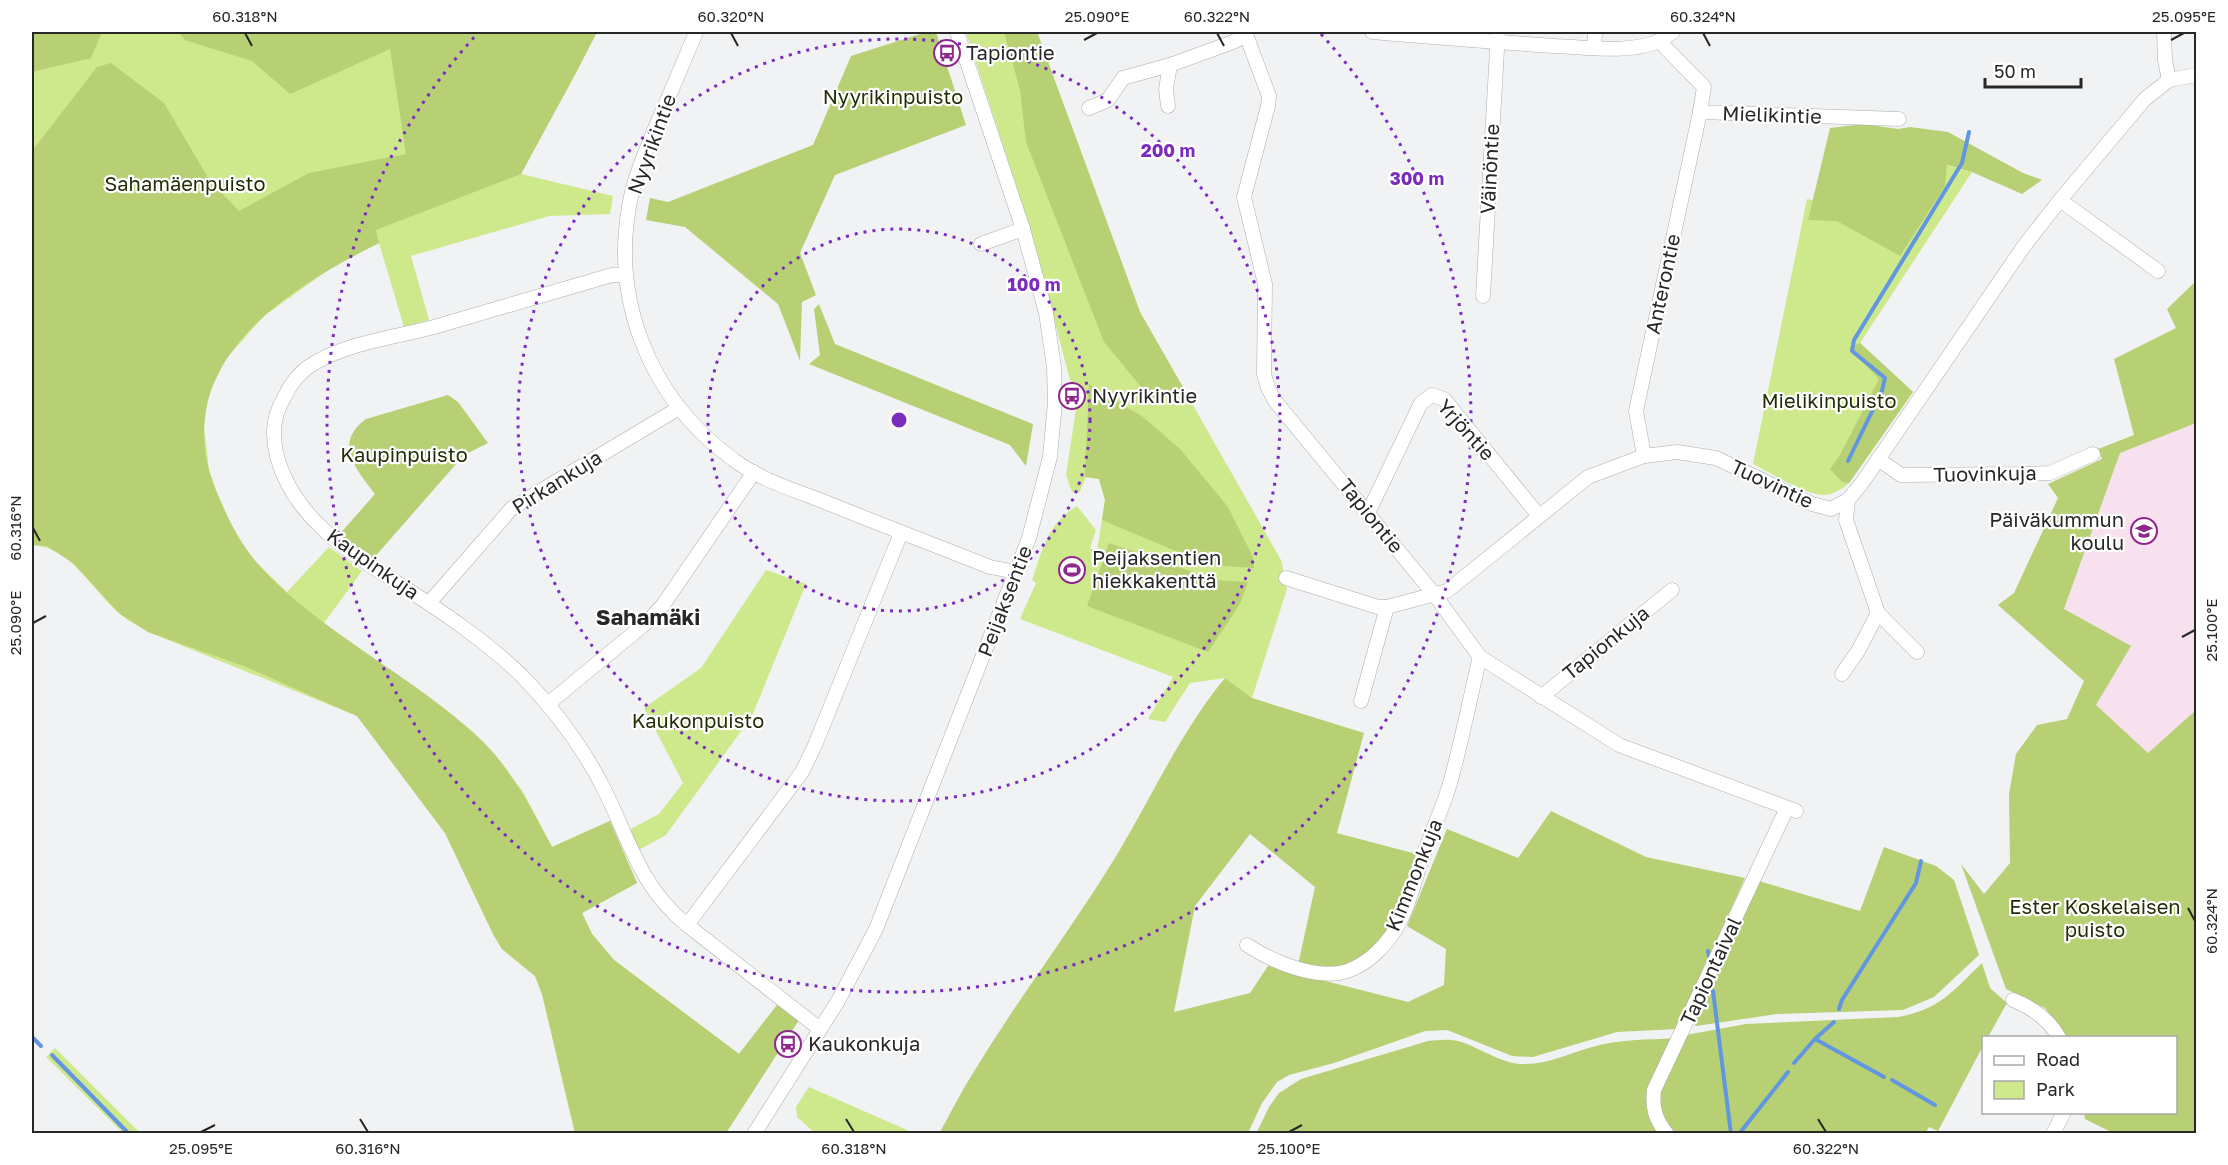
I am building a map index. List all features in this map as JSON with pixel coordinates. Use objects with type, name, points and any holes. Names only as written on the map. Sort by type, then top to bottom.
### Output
[{"type":"street","name":"Nyyrikintie","points":[[696,32],[644,155],[633,189],[626,238],[625,275],[638,330],[647,356],[679,408],[702,434],[726,454],[754,472],[990,567],[1016,572]]},
{"type":"street","name":"Peijaksentie","points":[[754,1134],[856,969],[876,929],[1029,538],[1050,457],[1056,402],[1047,313],[1023,229],[957,32]]},
{"type":"street","points":[[1089,108],[1108,100],[1123,78],[1170,65],[1233,42],[1241,38],[1245,32]]},
{"type":"street","name":"Tapiontie","points":[[1245,32],[1269,96],[1244,197],[1265,284],[1264,374],[1275,401],[1434,594],[1480,657],[1619,745],[1791,809]]},
{"type":"street","points":[[1372,32],[1498,37],[1594,48],[1646,47],[1673,32]]},
{"type":"street","points":[[1594,32],[1594,48]]},
{"type":"street","points":[[2164,32],[2165,60],[2169,80]]},
{"type":"street","name":"Väinöntie","points":[[1483,296],[1498,37]]},
{"type":"street","name":"Mielikintie","points":[[1659,41],[1704,87],[1700,112],[1899,120]]},
{"type":"street","points":[[1168,106],[1166,88],[1170,65]]},
{"type":"street","points":[[1917,652],[1878,613],[1846,520],[1848,500],[1916,406],[2024,246],[2060,200],[2145,99],[2169,80],[2196,75]]},
{"type":"street","name":"Anterontie","points":[[1644,456],[1636,411],[1700,112]]},
{"type":"street","points":[[2060,200],[2158,271]]},
{"type":"street","points":[[981,244],[1023,229]]},
{"type":"street","name":"Kaupinkuja","points":[[625,275],[612,275],[434,327],[331,354],[306,369],[289,388],[279,407],[274,429],[276,451],[299,503],[321,528],[345,548],[429,603],[509,664],[549,703],[580,744],[651,889],[668,910],[687,925]]},
{"type":"street","name":"Yrjöntie","points":[[1368,513],[1421,403],[1432,394],[1444,399],[1539,516]]},
{"type":"street","name":"Pirkankuja","points":[[429,603],[512,508],[679,408]]},
{"type":"street","name":"Tuovintie","points":[[1387,607],[1448,591],[1588,477],[1644,456],[1677,452],[1716,458],[1812,504],[1831,509],[1848,500]]},
{"type":"street","name":"Tuovinkuja","points":[[1878,459],[1901,475],[2025,474],[2050,473],[2093,454]]},
{"type":"street","points":[[549,703],[646,623],[663,604],[754,472]]},
{"type":"street","points":[[820,1029],[687,925],[802,772],[901,533]]},
{"type":"street","points":[[1286,578],[1378,607],[1387,607],[1360,700]]},
{"type":"street","name":"Tapionkuja","points":[[1541,697],[1672,590]]},
{"type":"street","points":[[1842,674],[1858,651],[1878,613]]},
{"type":"street","name":"Kimmonkuja","points":[[1246,945],[1298,969],[1326,973],[1343,972],[1357,967],[1374,955],[1386,942],[1399,924],[1448,789],[1480,657]]},
{"type":"street","name":"Tapiontaival","points":[[1667,1134],[1652,1109],[1654,1090],[1791,809]]},
{"type":"street","points":[[2013,1000],[2037,1012],[2058,1036]]},
{"type":"street","points":[[2053,1134],[2065,1118]]},
{"type":"shaded area","name":"Päiväkummun koulu","points":[[2196,423],[2196,710],[2148,753],[2096,705],[2064,609],[2120,453]]},
{"type":"green space","name":"Sahamäenpuisto","points":[[32,32],[597,32],[521,174],[613,196],[610,214],[549,216],[411,256],[429,320],[404,327],[379,243],[331,268],[264,316],[226,359],[208,395],[204,426],[209,470],[235,534],[253,559],[287,592],[329,547],[362,571],[324,623],[477,736],[522,790],[552,847],[610,821],[637,883],[582,913],[592,934],[614,960],[739,1054],[777,1005],[799,1020],[726,1133],[575,1133],[542,994],[535,976],[502,949],[445,833],[357,716],[148,632],[120,614],[70,562],[46,548],[32,545]]},
{"type":"green space","points":[[32,32],[102,32],[91,58],[32,72]]},
{"type":"green space","name":"Sahamäenpuisto","points":[[178,32],[597,32],[521,174],[376,230],[379,243],[304,286],[269,312],[240,341],[218,374],[206,411],[205,452],[219,498],[240,539],[255,561],[310,612],[430,698],[476,735],[499,760],[528,802],[552,847],[610,821],[637,883],[582,913],[592,934],[614,960],[739,1054],[777,1005],[799,1020],[726,1133],[575,1133],[542,994],[535,976],[502,949],[445,833],[357,716],[246,667],[148,632],[120,614],[73,563],[47,546],[32,545],[32,151],[97,67],[111,63],[164,103],[210,181],[239,211],[309,173],[406,154],[390,49],[290,94],[252,61],[185,40]]},
{"type":"green space","name":"Nyyrikinpuisto","points":[[926,32],[936,32],[966,125],[835,175],[800,253],[816,295],[802,302],[800,361],[778,304],[685,227],[646,220],[650,198],[668,202],[813,145],[851,56]]},
{"type":"green space","points":[[966,32],[1037,32],[1140,312],[1281,560],[1287,589],[1252,698],[1225,678],[1190,683],[1165,722],[1148,719],[1173,677],[1020,619],[1036,583],[1032,580],[1052,529],[1077,506],[1096,530],[1090,548],[1097,551],[1105,500],[1099,479],[1086,477],[1079,493],[1072,492],[1066,475],[1079,390],[1070,380],[1030,228]]},
{"type":"green space","points":[[1004,32],[1037,32],[1140,312],[1184,389],[1151,399],[1104,342],[1026,142],[1020,90]]},
{"type":"green space","points":[[1863,124],[1948,132],[2023,173],[2042,180],[2022,194],[1972,172],[1947,165],[1945,186],[1900,256],[1837,221],[1808,220],[1830,128]]},
{"type":"green space","name":"Mielikinpuisto","points":[[1933,162],[1972,172],[1860,343],[1913,392],[1849,483],[1827,495],[1807,491],[1753,464],[1807,199],[1912,219]]},
{"type":"green space","name":"Ester Koskelaisen puisto","points":[[2196,281],[2196,423],[2120,453],[2064,609],[2131,646],[2096,705],[2148,753],[2196,710],[2196,1133],[2113,1133],[2085,1119],[2084,1114],[2177,1114],[2177,1036],[2065,1036],[2045,1008],[2006,989],[1961,864],[1984,894],[2010,863],[2009,794],[2016,754],[2037,725],[2067,719],[2084,681],[1998,605],[2014,593],[2058,498],[2048,484],[2102,459],[2098,449],[2134,435],[2114,359],[2176,328],[2167,309]]},
{"type":"green space","points":[[819,304],[835,344],[1033,424],[1026,466],[1010,445],[809,364],[820,355],[814,309]]},
{"type":"green space","points":[[1860,343],[1913,392],[1849,483],[1842,482],[1830,469],[1840,455],[1879,379],[1849,348]]},
{"type":"green space","points":[[1089,384],[1143,417],[1180,449],[1228,507],[1253,557],[1254,568],[1209,565],[1102,520],[1105,500],[1099,479],[1085,477]]},
{"type":"green space","name":"Kaupinpuisto","points":[[448,395],[458,402],[488,443],[464,455],[372,560],[338,536],[375,494],[355,466],[349,447],[351,437],[356,428],[366,419]]},
{"type":"green space","points":[[1109,543],[1216,580],[1248,582],[1240,604],[1208,652],[1087,606]]},
{"type":"green space","name":"Kaukonpuisto","points":[[766,570],[806,584],[752,716],[666,835],[635,852],[627,831],[659,814],[683,783],[644,708],[701,668]]},
{"type":"green space","points":[[1225,678],[1252,698],[1364,733],[1337,833],[1420,855],[1394,922],[1373,951],[1346,967],[1298,965],[1315,887],[1250,834],[1195,906],[1174,1012],[1250,993],[1270,963],[1294,973],[1408,1002],[1444,985],[1446,949],[1407,926],[1447,829],[1518,858],[1551,811],[1646,857],[1745,878],[1677,1029],[1617,1032],[1533,1057],[1512,1056],[1447,1030],[1425,1031],[1334,1063],[1289,1075],[1277,1082],[1262,1103],[1248,1133],[939,1134],[992,1042],[1083,908],[1118,853],[1195,719]]},
{"type":"green space","points":[[1884,847],[1936,866],[1954,880],[1979,955],[1934,997],[1903,1010],[1777,1014],[1696,1026],[1693,1023],[1759,881],[1860,911]]},
{"type":"green space","points":[[1982,963],[1990,988],[2007,1003],[1989,1036],[1982,1036],[1982,1048],[1938,1131],[1929,1127],[1925,1134],[1674,1133],[1665,1119],[1661,1107],[1662,1084],[1686,1035],[1746,1024],[1898,1017],[1924,1010],[1935,1004]]},
{"type":"green space","points":[[1675,1038],[1648,1092],[1661,1133],[1256,1134],[1269,1107],[1279,1093],[1301,1079],[1428,1041],[1460,1041],[1502,1060],[1517,1064],[1534,1064],[1612,1042]]},
{"type":"green space","points":[[55,1048],[140,1133],[123,1133],[46,1057]]},
{"type":"green space","points":[[809,1087],[907,1130],[907,1133],[815,1133],[797,1117],[796,1107]]},
{"type":"waterway","points":[[1848,461],[1882,391],[1885,378],[1852,351],[1854,340],[1962,163],[1969,132]]},
{"type":"waterway","points":[[1839,1009],[1842,1000],[1916,883],[1921,861]]},
{"type":"waterway","points":[[1708,951],[1709,956]]},
{"type":"waterway","points":[[1713,991],[1731,1134]]},
{"type":"waterway","points":[[1794,1063],[1834,1022]]},
{"type":"waterway","points":[[32,1037],[41,1046]]},
{"type":"waterway","points":[[1815,1039],[1884,1077]]},
{"type":"waterway","points":[[52,1055],[129,1134]]},
{"type":"waterway","points":[[1739,1134],[1788,1072]]},
{"type":"waterway","points":[[1892,1080],[1935,1105]]},
{"type":"place","name":"Tapiontie","points":[[947,53]]},
{"type":"place","name":"Nyyrikintie","points":[[1072,396]]},
{"type":"place","name":"Päiväkummun koulu","points":[[2144,531]]},
{"type":"place","name":"Peijaksentien hiekkakenttä","points":[[1072,570]]},
{"type":"place","name":"Kaukonkuja","points":[[788,1044]]},
{"type":"district","name":"Sahamäki","points":[[648,617]]}]
